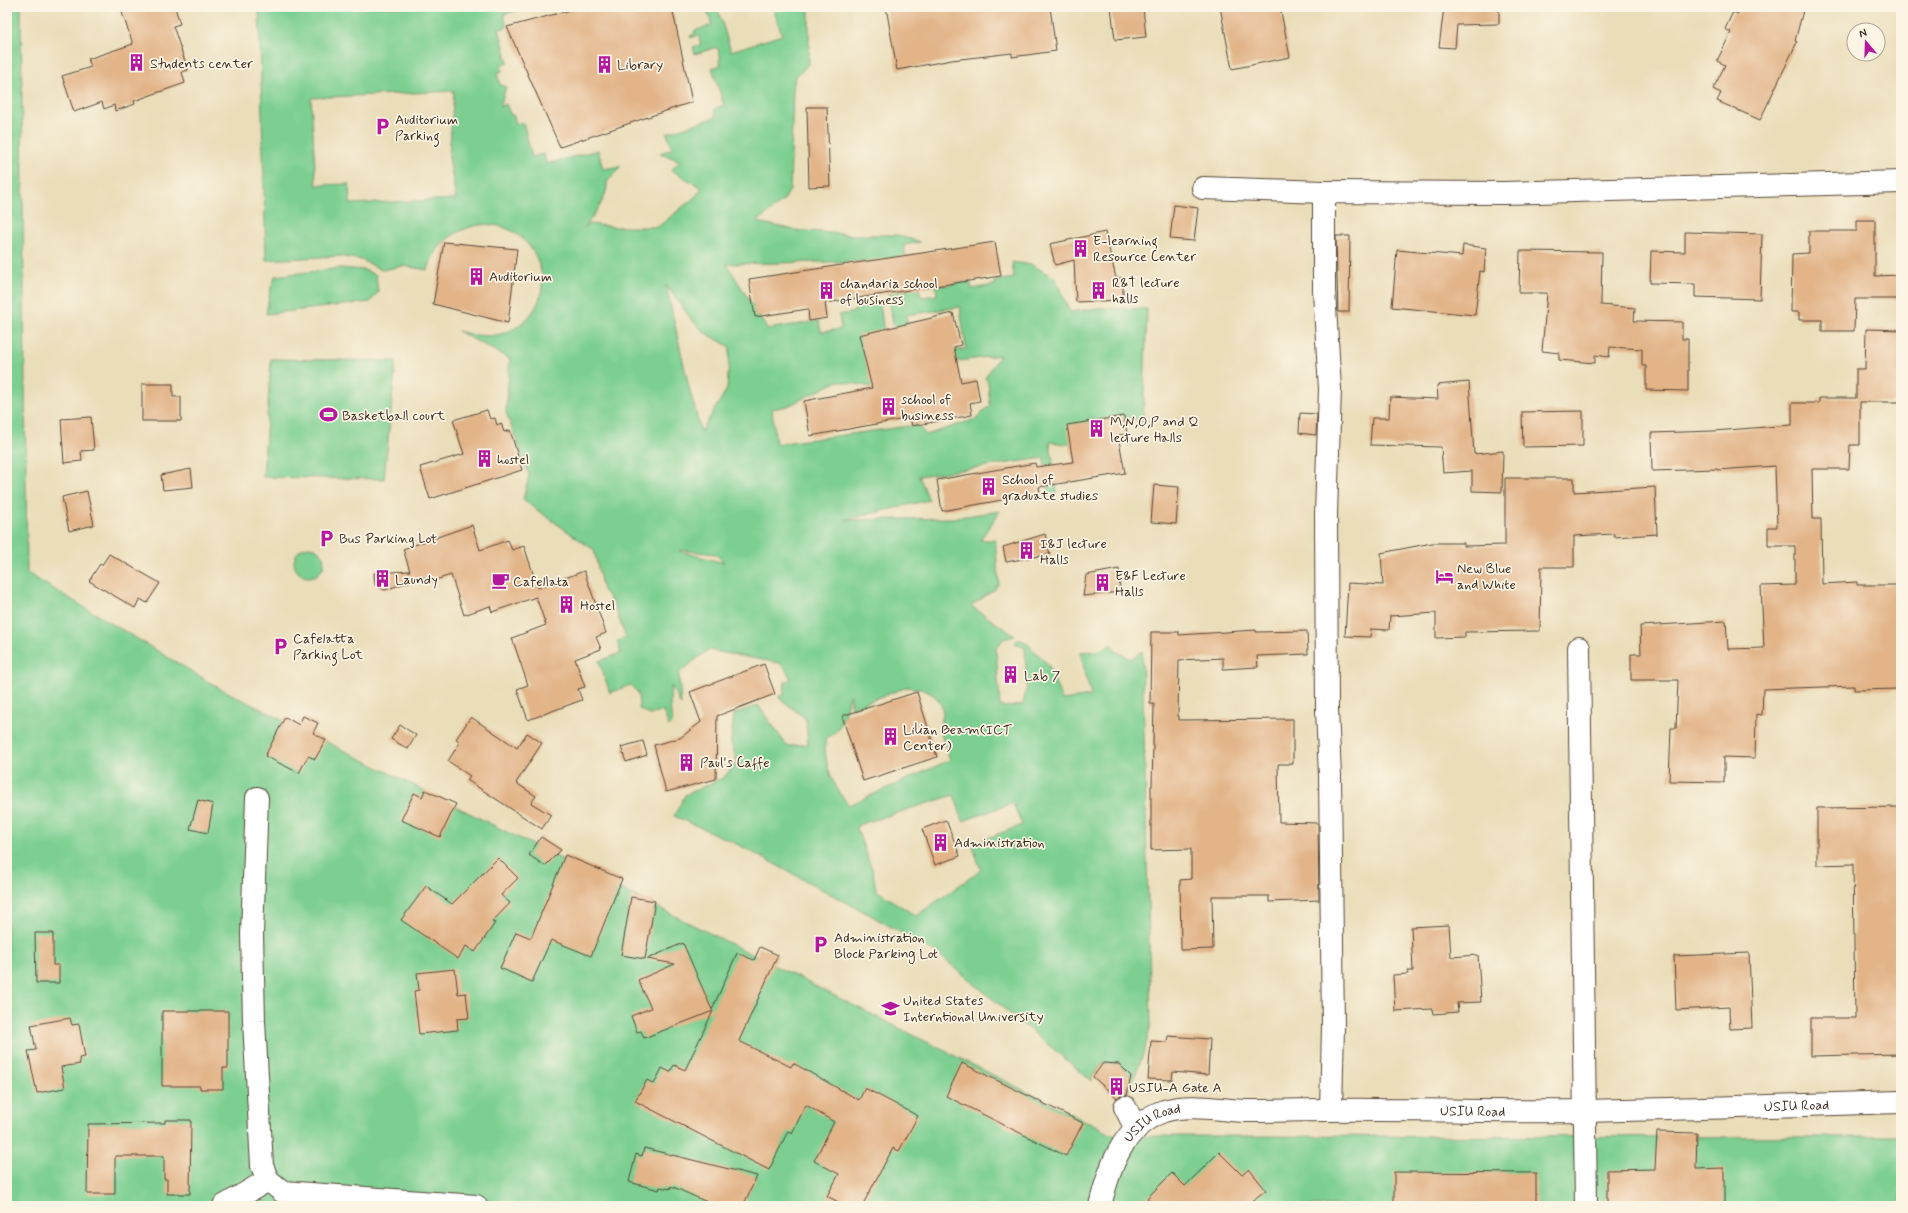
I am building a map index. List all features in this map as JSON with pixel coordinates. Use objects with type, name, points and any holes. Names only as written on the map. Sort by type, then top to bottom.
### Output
[{"type":"street","points":[[1203,188],[1324,192],[1503,193],[1901,182]]},
{"type":"street","points":[[1324,192],[1324,291],[1330,389],[1326,536],[1327,710],[1330,776],[1333,1027],[1331,1109]]},
{"type":"street","points":[[1579,648],[1586,1206]]},
{"type":"street","points":[[257,798],[252,934],[254,1021],[262,1166],[268,1180],[283,1192],[330,1201],[476,1206]]},
{"type":"street","name":"USIU Road","points":[[1100,1206],[1105,1183],[1116,1154],[1127,1139],[1136,1129],[1152,1116],[1180,1108],[1247,1110],[1331,1109],[1585,1111],[1901,1102]]},
{"type":"street","points":[[1125,1107],[1136,1129]]},
{"type":"street","points":[[224,1206],[268,1180]]},
{"type":"green space","points":[[7,7],[21,7],[27,573],[221,689],[1115,1136],[1901,1137],[1901,1206],[7,1206]]},
{"type":"green space","points":[[259,7],[530,7],[504,14],[507,27],[499,29],[508,63],[501,65],[502,71],[497,73],[500,85],[506,87],[500,107],[506,104],[510,114],[514,116],[516,124],[523,122],[532,157],[544,154],[546,164],[598,150],[603,169],[621,166],[607,182],[607,188],[603,200],[584,228],[589,224],[616,227],[658,227],[696,196],[702,188],[671,170],[680,161],[660,153],[672,149],[667,133],[716,117],[714,109],[724,105],[712,68],[721,65],[719,59],[721,58],[717,47],[695,54],[693,47],[701,45],[698,35],[691,38],[690,36],[695,34],[694,31],[712,25],[706,7],[717,7],[731,51],[782,35],[773,7],[809,7],[809,64],[795,77],[793,91],[790,190],[784,200],[757,222],[795,230],[855,235],[897,235],[920,242],[904,245],[906,257],[873,261],[727,264],[767,329],[819,321],[821,332],[841,329],[839,315],[854,312],[856,307],[880,304],[885,340],[897,391],[838,381],[788,406],[772,409],[776,444],[917,425],[926,435],[976,419],[990,405],[988,382],[985,378],[1000,355],[953,362],[900,359],[966,349],[960,307],[906,315],[908,326],[894,328],[888,293],[919,288],[921,297],[937,295],[936,287],[970,281],[972,289],[994,285],[995,281],[1014,278],[1012,262],[1032,265],[1055,278],[1070,312],[1099,308],[1147,309],[1143,425],[1134,418],[1079,425],[1082,446],[1050,442],[1057,492],[1049,495],[1044,458],[919,476],[929,500],[844,520],[952,518],[1000,511],[980,540],[995,540],[999,584],[994,590],[971,606],[1015,636],[1003,639],[996,649],[1000,707],[1023,705],[1027,686],[1025,648],[1015,643],[1019,638],[1028,644],[1048,664],[1062,700],[1091,696],[1080,652],[1098,651],[1112,644],[1116,651],[1131,659],[1142,651],[1151,1024],[1145,1049],[1129,1091],[1129,1074],[1119,1064],[1103,1063],[1092,1077],[1092,1081],[938,954],[872,916],[733,842],[674,816],[685,795],[723,778],[736,764],[738,764],[731,742],[734,714],[758,705],[787,746],[808,744],[806,719],[778,697],[784,695],[785,682],[791,679],[785,668],[779,663],[708,650],[679,673],[681,705],[671,686],[670,704],[672,724],[669,726],[663,711],[650,715],[639,709],[638,693],[630,685],[610,693],[599,661],[621,653],[617,641],[626,638],[612,600],[608,605],[610,599],[603,590],[594,550],[523,500],[529,475],[506,412],[510,359],[458,331],[474,335],[489,336],[504,333],[518,326],[534,310],[541,292],[541,272],[535,254],[523,239],[506,228],[487,224],[465,229],[446,240],[441,245],[433,257],[428,270],[403,266],[382,270],[362,260],[339,256],[266,260]],"holes":[[[454,91],[449,157],[456,199],[350,204],[349,184],[316,185],[311,98]],[[666,285],[691,319],[704,332],[730,347],[727,389],[701,432],[688,383]],[[679,551],[716,554],[724,563]],[[907,687],[931,693],[939,701],[942,707],[943,714],[940,729],[950,760],[849,805],[838,790],[830,773],[827,764],[825,746],[826,737],[831,735],[840,726],[850,694],[851,708]],[[954,795],[963,821],[1013,803],[1022,825],[972,844],[981,870],[916,916],[876,890],[873,872],[857,829],[858,825]]]},
{"type":"green space","points":[[341,268],[364,270],[376,275],[378,292],[370,302],[266,314],[270,291],[275,276]]},
{"type":"green space","name":"Basketball court","points":[[271,359],[396,361],[384,479],[263,477]]},
{"type":"green space","points":[[309,547],[320,551],[324,562],[320,573],[309,577],[298,573],[294,562],[298,551]]},
{"type":"building","name":"Students center","points":[[120,7],[175,7],[180,24],[173,26],[188,70],[182,72],[185,83],[134,101],[135,104],[115,111],[114,105],[104,109],[102,102],[74,112],[62,76],[91,67],[88,59],[133,44]]},
{"type":"building","name":"Library","points":[[582,7],[672,7],[692,102],[560,147],[507,27]]},
{"type":"building","points":[[886,7],[1050,7],[1056,51],[1012,57],[1012,53],[952,60],[897,70]]},
{"type":"building","points":[[1111,7],[1143,7],[1146,37],[1115,40]]},
{"type":"building","points":[[1220,7],[1280,7],[1290,57],[1232,69]]},
{"type":"building","points":[[1444,7],[1499,7],[1499,24],[1457,25],[1455,48],[1439,47]]},
{"type":"building","points":[[1740,7],[1804,7],[1795,41],[1797,42],[1760,120],[1717,101],[1721,93],[1713,89],[1725,65],[1717,61],[1731,32],[1725,29],[1733,12],[1738,14]]},
{"type":"building","points":[[807,107],[827,107],[830,186],[809,187]]},
{"type":"building","points":[[1174,205],[1198,208],[1194,241],[1170,239]]},
{"type":"building","points":[[1857,220],[1875,220],[1875,276],[1901,275],[1901,291],[1898,291],[1898,299],[1855,299],[1854,331],[1822,331],[1822,320],[1799,320],[1799,312],[1791,312],[1792,254],[1809,253],[1809,231],[1857,231]]},
{"type":"building","points":[[1105,232],[1116,278],[1123,278],[1123,300],[1076,302],[1074,260],[1055,265],[1050,244]]},
{"type":"building","points":[[1685,232],[1762,234],[1760,299],[1695,297],[1695,284],[1650,283],[1651,251],[1685,252]]},
{"type":"building","points":[[1336,236],[1350,236],[1349,312],[1338,312]]},
{"type":"building","name":"Auditorium","points":[[444,242],[517,249],[508,323],[433,304]]},
{"type":"building","name":"chandaria school of business","points":[[995,242],[1001,276],[825,303],[827,318],[809,321],[808,309],[755,317],[749,279]]},
{"type":"building","points":[[1463,245],[1486,248],[1484,272],[1480,271],[1475,315],[1392,307],[1397,250],[1462,256]]},
{"type":"building","points":[[1520,251],[1602,252],[1601,305],[1635,308],[1634,321],[1682,322],[1682,339],[1688,339],[1688,391],[1646,390],[1646,366],[1642,366],[1642,349],[1610,347],[1609,357],[1595,355],[1595,363],[1559,360],[1559,353],[1542,351],[1547,293],[1519,293]]},
{"type":"building","points":[[953,313],[961,345],[954,347],[961,382],[976,379],[980,401],[970,403],[972,415],[912,426],[910,418],[810,436],[804,401],[872,388],[859,335]]},
{"type":"building","points":[[1866,329],[1901,330],[1901,402],[1860,402],[1860,445],[1850,445],[1849,469],[1812,469],[1813,519],[1821,519],[1822,584],[1857,582],[1857,585],[1901,585],[1901,689],[1854,690],[1854,686],[1763,689],[1762,715],[1756,714],[1755,758],[1724,757],[1724,782],[1669,781],[1671,728],[1676,728],[1678,680],[1631,680],[1631,654],[1641,654],[1640,626],[1726,621],[1728,649],[1764,648],[1761,586],[1795,585],[1795,546],[1768,546],[1768,527],[1777,527],[1775,466],[1717,470],[1652,471],[1651,433],[1714,431],[1792,425],[1792,403],[1819,403],[1819,398],[1856,398],[1856,369],[1865,369]]},
{"type":"building","points":[[1469,382],[1474,454],[1503,451],[1502,492],[1472,491],[1472,471],[1443,473],[1441,447],[1370,445],[1372,418],[1389,418],[1390,397],[1438,399],[1437,385]]},
{"type":"building","points":[[142,384],[173,384],[173,397],[181,397],[181,421],[142,421]]},
{"type":"building","name":"hostel","points":[[487,410],[490,419],[495,418],[497,425],[501,423],[504,432],[510,430],[522,470],[430,499],[420,467],[464,454],[453,420]]},
{"type":"building","points":[[1583,411],[1583,446],[1523,447],[1522,412]]},
{"type":"building","points":[[1300,413],[1317,414],[1316,435],[1299,433]]},
{"type":"building","points":[[1124,416],[1127,434],[1118,435],[1125,473],[1039,487],[1040,493],[942,511],[937,480],[1035,463],[1036,467],[1073,462],[1067,425]]},
{"type":"building","points":[[91,417],[94,450],[81,451],[82,461],[64,463],[61,419]]},
{"type":"building","points":[[191,469],[193,487],[163,490],[161,475]]},
{"type":"building","points":[[1505,478],[1574,478],[1574,492],[1655,487],[1657,534],[1614,537],[1614,534],[1574,536],[1574,567],[1541,567],[1540,631],[1465,632],[1465,637],[1436,638],[1436,613],[1390,616],[1389,630],[1371,629],[1370,637],[1345,636],[1348,583],[1383,585],[1381,553],[1432,543],[1464,543],[1464,546],[1505,545]]},
{"type":"building","points":[[1154,485],[1179,487],[1176,524],[1151,522]]},
{"type":"building","points":[[87,491],[94,525],[69,531],[62,497]]},
{"type":"building","points":[[472,525],[480,550],[508,540],[512,550],[524,546],[538,588],[584,571],[606,633],[596,637],[601,649],[575,659],[585,687],[578,689],[582,700],[528,720],[517,689],[528,685],[512,638],[546,625],[536,597],[492,612],[490,606],[464,615],[451,575],[426,583],[424,577],[385,590],[375,585],[374,573],[410,571],[403,549]]},
{"type":"building","name":"I&J lecture Halls","points":[[1045,534],[1050,554],[1006,562],[1003,547]]},
{"type":"building","points":[[109,554],[160,583],[147,603],[140,599],[135,608],[89,581],[100,564],[102,565]]},
{"type":"building","name":"E&F Lecture Halls","points":[[1119,569],[1120,592],[1083,596],[1086,575]]},
{"type":"building","points":[[1256,630],[1256,632],[1307,631],[1308,654],[1257,656],[1258,667],[1223,669],[1223,658],[1179,660],[1178,716],[1179,720],[1293,719],[1293,764],[1278,764],[1279,822],[1318,823],[1319,900],[1269,902],[1269,896],[1212,896],[1213,949],[1181,950],[1180,880],[1191,879],[1191,849],[1151,850],[1151,786],[1154,704],[1150,704],[1151,632],[1179,632],[1179,635]]},
{"type":"building","points":[[764,664],[775,694],[717,716],[716,779],[666,792],[654,745],[680,738],[701,722],[690,692]]},
{"type":"building","name":"Lilian Beam(ICT Center)","points":[[917,692],[937,757],[863,781],[842,716]]},
{"type":"building","points":[[303,716],[318,723],[313,733],[326,740],[315,759],[308,756],[299,773],[265,756],[285,717],[299,725]]},
{"type":"building","points":[[471,717],[517,748],[527,733],[542,743],[516,783],[536,796],[531,803],[551,815],[542,829],[467,780],[470,776],[448,761],[460,742],[456,739]]},
{"type":"building","points":[[400,725],[416,735],[408,749],[391,739]]},
{"type":"building","points":[[643,741],[647,755],[626,762],[621,747]]},
{"type":"building","points":[[425,790],[456,804],[440,837],[401,820],[414,793],[422,797]]},
{"type":"building","points":[[198,800],[213,804],[208,833],[190,829]]},
{"type":"building","points":[[1901,807],[1901,1054],[1811,1056],[1811,1018],[1855,1018],[1853,864],[1817,865],[1817,808]]},
{"type":"building","name":"Administration","points":[[946,820],[960,856],[935,865],[922,829]]},
{"type":"building","points":[[541,837],[561,850],[545,866],[529,855]]},
{"type":"building","points":[[565,855],[622,879],[591,956],[551,940],[532,982],[500,968],[516,932],[531,938]]},
{"type":"building","points":[[498,858],[518,878],[501,895],[510,903],[492,922],[495,923],[475,952],[466,946],[458,959],[401,920],[426,886],[452,904]]},
{"type":"building","points":[[631,897],[655,901],[645,959],[621,955]]},
{"type":"building","points":[[1449,925],[1451,957],[1478,955],[1481,1002],[1457,1003],[1458,1012],[1433,1014],[1432,1009],[1395,1011],[1393,975],[1408,974],[1408,971],[1413,971],[1411,927]]},
{"type":"building","points":[[35,933],[53,933],[53,965],[59,965],[59,983],[36,983]]},
{"type":"building","points":[[683,943],[712,1010],[737,953],[754,960],[760,947],[778,955],[739,1041],[791,1067],[793,1063],[859,1100],[865,1088],[918,1116],[899,1151],[893,1148],[862,1206],[846,1206],[827,1196],[839,1174],[814,1161],[834,1122],[806,1105],[792,1133],[788,1131],[769,1170],[635,1101],[647,1080],[654,1084],[662,1068],[670,1072],[674,1065],[685,1070],[713,1011],[644,1038],[641,1031],[637,1032],[631,1016],[651,1008],[638,980],[675,964],[647,959]]},
{"type":"building","points":[[1749,953],[1752,1028],[1730,1029],[1729,1007],[1676,1010],[1674,956]]},
{"type":"building","points":[[455,969],[458,994],[466,993],[469,1018],[457,1019],[458,1030],[419,1034],[414,991],[419,990],[417,973]]},
{"type":"building","points":[[162,1011],[228,1011],[228,1068],[223,1068],[223,1089],[200,1089],[200,1086],[162,1086]]},
{"type":"building","points":[[70,1018],[72,1025],[79,1024],[85,1057],[79,1058],[80,1064],[61,1067],[65,1088],[37,1093],[28,1051],[36,1050],[31,1025]]},
{"type":"building","points":[[1168,1036],[1210,1039],[1208,1075],[1173,1072],[1172,1080],[1148,1079],[1151,1041],[1167,1042]]},
{"type":"building","points":[[962,1063],[1083,1123],[1066,1156],[946,1096]]},
{"type":"building","name":"USIU-A Gate A","points":[[1103,1063],[1119,1064],[1131,1076],[1127,1095],[1117,1098],[1093,1077]]},
{"type":"building","points":[[165,1120],[191,1120],[190,1194],[167,1194],[167,1179],[164,1179],[164,1156],[115,1156],[115,1194],[87,1194],[88,1124],[165,1123]]},
{"type":"building","points":[[1657,1132],[1697,1133],[1696,1169],[1724,1168],[1724,1206],[1607,1206],[1607,1170],[1655,1169]]},
{"type":"building","points":[[644,1148],[757,1176],[743,1206],[716,1206],[671,1186],[670,1189],[660,1187],[659,1190],[629,1182],[636,1154],[642,1156]]},
{"type":"building","points":[[1219,1152],[1242,1175],[1249,1169],[1266,1190],[1245,1206],[1155,1206],[1147,1198],[1172,1173],[1185,1186]]},
{"type":"building","points":[[1394,1172],[1536,1173],[1536,1206],[1394,1206]]},
{"type":"place","name":"Students center","points":[[137,63]]},
{"type":"place","name":"Library","points":[[604,64]]},
{"type":"place","name":"Auditorium Parking","points":[[382,127]]},
{"type":"place","name":"E-learning Resource Center","points":[[1080,248]]},
{"type":"place","name":"Auditorium","points":[[476,276]]},
{"type":"place","name":"R&T lecture halls","points":[[1099,290]]},
{"type":"place","name":"chandaria school of business","points":[[827,291]]},
{"type":"place","name":"school of business","points":[[888,407]]},
{"type":"place","name":"Basketball court","points":[[329,415]]},
{"type":"place","name":"M,N,O,P and Q lecture Halls","points":[[1097,429]]},
{"type":"place","name":"hostel","points":[[484,459]]},
{"type":"place","name":"School of graduate studies","points":[[989,487]]},
{"type":"place","name":"Bus Parking Lot","points":[[326,538]]},
{"type":"place","name":"I&J lecture Halls","points":[[1027,551]]},
{"type":"place","name":"New Blue and White","points":[[1444,576]]},
{"type":"place","name":"Laundy","points":[[382,579]]},
{"type":"place","name":"Cafellata","points":[[500,581]]},
{"type":"place","name":"E&F Lecture Halls","points":[[1102,583]]},
{"type":"place","name":"Hostel","points":[[567,605]]},
{"type":"place","name":"Cafelatta Parking Lot","points":[[280,646]]},
{"type":"place","name":"Lab 7","points":[[1011,675]]},
{"type":"place","name":"Lilian Beam(ICT Center)","points":[[890,737]]},
{"type":"place","name":"Paul's Caffe","points":[[687,762]]},
{"type":"place","name":"Administration","points":[[941,842]]},
{"type":"place","name":"Administration Block Parking Lot","points":[[821,945]]},
{"type":"place","name":"United States Interntional University","points":[[890,1008]]},
{"type":"place","name":"USIU-A Gate A","points":[[1116,1087]]}]
